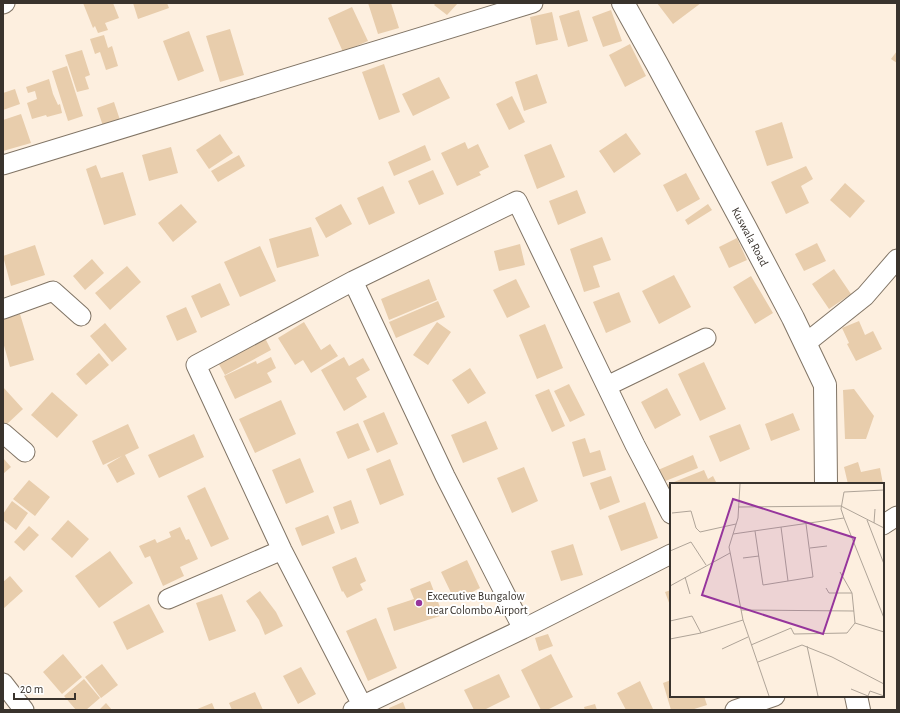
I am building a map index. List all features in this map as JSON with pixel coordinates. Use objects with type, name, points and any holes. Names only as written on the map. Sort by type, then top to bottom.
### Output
[{"type":"street","points":[[3,166],[533,3]]},
{"type":"street","name":"Kuswala Road","points":[[622,3],[680,104],[806,343],[825,385],[821,482]]},
{"type":"street","points":[[670,512],[517,201],[353,281],[196,365],[357,708],[523,629],[670,555]]},
{"type":"street","points":[[806,343],[865,296],[897,259]]},
{"type":"street","points":[[353,281],[445,476],[523,629]]},
{"type":"street","points":[[3,309],[53,291],[81,316]]},
{"type":"street","points":[[607,386],[706,338]]},
{"type":"street","points":[[3,433],[25,452]]},
{"type":"street","points":[[884,524],[897,516]]},
{"type":"street","points":[[168,599],[282,550]]},
{"type":"street","points":[[3,683],[24,710]]},
{"type":"street","points":[[734,710],[772,697]]},
{"type":"street","points":[[856,697],[859,710]]},
{"type":"building","points":[[83,3],[113,3],[119,18],[105,23],[108,30],[98,33],[95,26],[93,28]]},
{"type":"building","points":[[133,3],[167,3],[169,8],[138,19]]},
{"type":"building","points":[[368,3],[391,3],[399,28],[378,34]]},
{"type":"building","points":[[436,3],[458,3],[447,15],[434,5]]},
{"type":"building","points":[[657,3],[701,3],[673,24]]},
{"type":"building","points":[[352,7],[368,41],[343,52],[328,18]]},
{"type":"building","points":[[579,10],[588,41],[568,47],[559,16]]},
{"type":"building","points":[[611,10],[622,41],[603,47],[592,17]]},
{"type":"building","points":[[552,12],[558,40],[536,45],[530,17]]},
{"type":"building","points":[[230,29],[244,75],[220,82],[206,36]]},
{"type":"building","points":[[189,31],[204,71],[178,81],[163,41]]},
{"type":"building","points":[[104,35],[108,48],[112,46],[118,66],[106,70],[100,52],[95,54],[90,39]]},
{"type":"building","points":[[630,44],[646,76],[625,87],[609,55]]},
{"type":"building","points":[[82,50],[90,75],[85,77],[89,89],[77,92],[65,55]]},
{"type":"building","points":[[897,51],[897,63],[891,59]]},
{"type":"building","points":[[384,64],[400,112],[379,120],[362,72]]},
{"type":"building","points":[[67,66],[83,116],[68,121],[52,71]]},
{"type":"building","points":[[537,74],[547,103],[524,111],[515,82]]},
{"type":"building","points":[[439,77],[450,98],[413,116],[402,94]]},
{"type":"building","points":[[49,79],[53,94],[58,105],[60,104],[62,113],[32,119],[27,103],[37,99],[35,91],[28,93],[26,87]]},
{"type":"building","points":[[15,89],[20,104],[3,110],[3,93]]},
{"type":"building","points":[[512,96],[525,122],[509,130],[496,104]]},
{"type":"building","points":[[114,102],[120,120],[103,126],[97,108]]},
{"type":"building","points":[[21,114],[31,143],[3,151],[3,120]]},
{"type":"building","points":[[782,122],[793,158],[767,166],[755,131]]},
{"type":"building","points":[[626,133],[641,154],[614,173],[599,151]]},
{"type":"building","points":[[220,134],[233,153],[209,169],[196,150]]},
{"type":"building","points":[[465,142],[468,149],[478,144],[489,167],[479,172],[481,175],[457,186],[441,153]]},
{"type":"building","points":[[551,144],[565,177],[537,189],[524,155]]},
{"type":"building","points":[[425,145],[431,160],[394,176],[388,162]]},
{"type":"building","points":[[171,147],[178,173],[149,181],[142,155]]},
{"type":"building","points":[[239,155],[245,166],[218,182],[211,171]]},
{"type":"building","points":[[96,165],[101,178],[123,172],[136,215],[104,225],[86,169]]},
{"type":"building","points":[[806,166],[813,179],[801,186],[809,203],[786,214],[771,182]]},
{"type":"building","points":[[433,170],[444,194],[419,205],[408,181]]},
{"type":"building","points":[[686,173],[700,199],[677,212],[663,185]]},
{"type":"building","points":[[845,183],[865,201],[850,218],[830,200]]},
{"type":"building","points":[[383,186],[395,213],[369,225],[357,198]]},
{"type":"building","points":[[577,190],[586,213],[558,225],[549,201]]},
{"type":"building","points":[[181,204],[197,222],[173,242],[158,223]]},
{"type":"building","points":[[341,204],[352,224],[326,238],[315,218]]},
{"type":"building","points":[[708,204],[712,210],[688,225],[685,220]]},
{"type":"building","points":[[311,227],[319,256],[277,268],[269,239]]},
{"type":"building","points":[[602,237],[611,260],[593,266],[600,287],[584,292],[570,249]]},
{"type":"building","points":[[737,238],[747,260],[729,268],[719,247]]},
{"type":"building","points":[[817,243],[826,261],[804,271],[795,254]]},
{"type":"building","points":[[520,244],[525,265],[499,271],[494,251]]},
{"type":"building","points":[[35,245],[45,275],[11,286],[3,256]]},
{"type":"building","points":[[260,246],[276,281],[240,297],[224,262]]},
{"type":"building","points":[[92,259],[104,273],[85,290],[73,276]]},
{"type":"building","points":[[127,266],[141,282],[110,310],[95,293]]},
{"type":"building","points":[[834,269],[851,294],[829,309],[812,284]]},
{"type":"building","points":[[674,275],[691,307],[659,324],[642,291]]},
{"type":"building","points":[[751,276],[773,313],[755,324],[733,287]]},
{"type":"building","points":[[429,279],[437,300],[389,320],[381,299]]},
{"type":"building","points":[[516,279],[530,307],[507,318],[493,290]]},
{"type":"building","points":[[220,283],[230,305],[201,318],[191,296]]},
{"type":"building","points":[[619,292],[631,322],[606,333],[593,302]]},
{"type":"building","points":[[438,301],[445,317],[396,338],[389,322]]},
{"type":"building","points":[[186,307],[197,332],[177,341],[166,316]]},
{"type":"building","points":[[20,314],[34,360],[10,367],[3,342],[3,319]]},
{"type":"building","points":[[859,321],[865,335],[873,331],[882,349],[856,361],[847,344],[849,343],[842,328]]},
{"type":"building","points":[[304,322],[321,350],[330,344],[338,356],[311,373],[303,360],[295,365],[278,338]]},
{"type":"building","points":[[437,322],[451,332],[428,365],[413,355]]},
{"type":"building","points":[[105,323],[127,349],[112,362],[90,336]]},
{"type":"building","points":[[545,324],[563,368],[537,379],[519,335]]},
{"type":"building","points":[[263,334],[271,350],[225,375],[216,359]]},
{"type":"building","points":[[99,353],[109,365],[86,385],[76,374]]},
{"type":"building","points":[[271,357],[276,368],[267,373],[272,382],[235,399],[224,376],[256,361],[257,364]]},
{"type":"building","points":[[344,357],[349,366],[363,358],[370,370],[356,378],[367,397],[344,411],[321,370]]},
{"type":"building","points":[[704,362],[726,409],[700,421],[678,374]]},
{"type":"building","points":[[470,368],[486,393],[468,404],[452,380]]},
{"type":"building","points":[[569,384],[585,415],[570,422],[554,391]]},
{"type":"building","points":[[3,387],[23,409],[6,425],[3,421]]},
{"type":"building","points":[[667,388],[681,415],[655,429],[641,402]]},
{"type":"building","points":[[549,389],[565,426],[552,432],[535,395]]},
{"type":"building","points":[[854,389],[874,416],[866,439],[845,439],[843,390]]},
{"type":"building","points":[[52,392],[78,415],[57,438],[31,415]]},
{"type":"building","points":[[281,400],[296,434],[255,453],[239,419]]},
{"type":"building","points":[[384,412],[398,444],[377,453],[363,421]]},
{"type":"building","points":[[793,413],[800,430],[771,441],[765,424]]},
{"type":"building","points":[[486,421],[498,449],[463,463],[451,435]]},
{"type":"building","points":[[358,423],[370,450],[348,459],[336,432]]},
{"type":"building","points":[[128,424],[139,448],[125,455],[135,474],[117,483],[107,465],[122,456],[103,465],[92,441]]},
{"type":"building","points":[[740,424],[750,449],[720,462],[709,436]]},
{"type":"building","points":[[194,434],[204,457],[159,478],[148,455]]},
{"type":"building","points":[[585,438],[590,453],[600,450],[606,470],[583,477],[572,442]]},
{"type":"building","points":[[693,455],[698,468],[663,482],[658,470]]},
{"type":"building","points":[[3,458],[11,467],[3,474]]},
{"type":"building","points":[[300,458],[314,492],[286,504],[272,470]]},
{"type":"building","points":[[390,459],[404,495],[380,505],[366,469]]},
{"type":"building","points":[[858,462],[861,472],[880,468],[883,483],[848,483],[844,467]]},
{"type":"building","points":[[524,467],[538,501],[512,513],[497,478]]},
{"type":"building","points":[[704,470],[708,479],[713,476],[716,483],[672,483]]},
{"type":"building","points":[[611,476],[620,502],[600,510],[590,483]]},
{"type":"building","points":[[29,480],[50,497],[35,516],[13,499]]},
{"type":"building","points":[[670,484],[670,495],[664,486]]},
{"type":"building","points":[[205,487],[229,539],[211,547],[187,496]]},
{"type":"building","points":[[351,500],[359,523],[341,530],[333,507]]},
{"type":"building","points":[[12,501],[28,513],[16,530],[3,520],[3,514]]},
{"type":"building","points":[[645,502],[658,538],[621,551],[608,516]]},
{"type":"building","points":[[328,515],[335,533],[302,546],[295,528]]},
{"type":"building","points":[[68,520],[89,539],[72,558],[51,539]]},
{"type":"building","points":[[29,526],[39,535],[24,551],[14,542]]},
{"type":"building","points":[[180,527],[186,540],[189,539],[198,559],[180,567],[184,576],[163,586],[150,556],[145,558],[139,546],[155,539],[157,543],[171,537],[169,532]]},
{"type":"building","points":[[573,544],[583,575],[561,581],[551,551]]},
{"type":"building","points":[[110,551],[133,583],[99,608],[75,576]]},
{"type":"building","points":[[356,557],[366,581],[360,584],[363,590],[347,598],[343,591],[342,592],[332,567]]},
{"type":"building","points":[[467,560],[480,588],[455,601],[441,572]]},
{"type":"building","points":[[10,576],[23,591],[3,609],[3,582]]},
{"type":"building","name":"Excecutive Bungalow near Colombo Airport","points":[[430,581],[443,615],[394,631],[387,608],[414,599],[410,589]]},
{"type":"building","points":[[670,590],[670,605],[665,592]]},
{"type":"building","points":[[260,591],[276,612],[283,626],[265,635],[259,620],[246,601]]},
{"type":"building","points":[[222,594],[236,631],[209,641],[196,603]]},
{"type":"building","points":[[149,604],[164,632],[127,650],[113,622]]},
{"type":"building","points":[[376,618],[397,668],[368,681],[346,631]]},
{"type":"building","points":[[548,634],[553,646],[539,651],[535,638]]},
{"type":"building","points":[[63,654],[82,677],[62,694],[43,672]]},
{"type":"building","points":[[551,654],[573,697],[547,710],[541,710],[521,670]]},
{"type":"building","points":[[102,664],[118,685],[101,698],[85,677]]},
{"type":"building","points":[[301,667],[316,694],[298,704],[283,676]]},
{"type":"building","points":[[499,674],[510,697],[484,710],[474,710],[464,690]]},
{"type":"building","points":[[84,679],[100,698],[86,710],[76,710],[64,696]]},
{"type":"building","points":[[670,680],[670,697],[704,697],[707,705],[691,710],[671,710],[663,683]]},
{"type":"building","points":[[640,681],[653,709],[626,710],[617,693]]},
{"type":"building","points":[[255,692],[263,710],[232,710],[229,703]]},
{"type":"building","points":[[403,702],[406,710],[390,710],[389,708]]},
{"type":"building","points":[[106,703],[112,710],[99,710]]},
{"type":"building","points":[[212,703],[215,710],[195,710]]},
{"type":"building","points":[[595,704],[597,710],[585,710],[584,707]]},
{"type":"place","name":"Excecutive Bungalow near Colombo Airport","points":[[419,603]]}]
